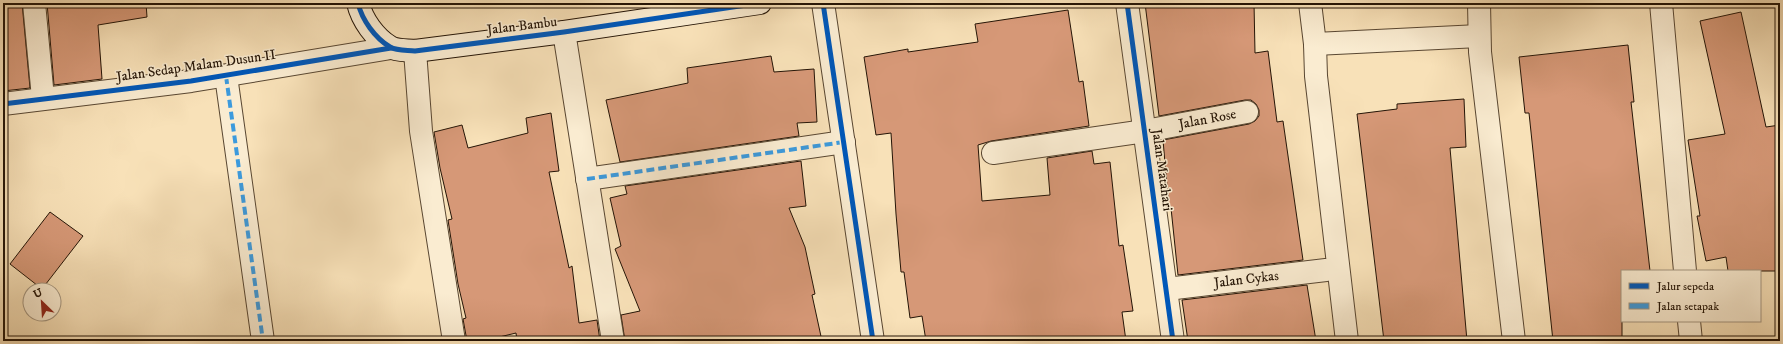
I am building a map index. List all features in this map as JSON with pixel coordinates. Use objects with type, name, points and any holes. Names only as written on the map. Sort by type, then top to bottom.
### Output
[{"type":"street","points":[[34,3],[43,98]]},
{"type":"street","points":[[358,3],[361,15],[378,38],[391,48]]},
{"type":"street","name":"Jalan Bambu","points":[[391,48],[415,51],[564,32],[760,3]]},
{"type":"street","points":[[823,3],[873,341]]},
{"type":"street","name":"Jalan Matahari","points":[[1127,3],[1173,341]]},
{"type":"street","points":[[1310,3],[1315,44],[1316,76],[1348,341]]},
{"type":"street","points":[[1479,3],[1479,36],[1514,341]]},
{"type":"street","points":[[1661,3],[1685,270]]},
{"type":"street","points":[[564,32],[613,341]]},
{"type":"street","points":[[1315,44],[1479,36]]},
{"type":"street","name":"Jalan Sedap Malam Dusun II","points":[[3,104],[226,76],[391,48]]},
{"type":"street","points":[[415,51],[421,131],[454,341]]},
{"type":"street","points":[[226,76],[263,341]]},
{"type":"street","name":"Jalan Rose","points":[[994,153],[1145,131],[1247,112]]},
{"type":"street","points":[[587,179],[844,142]]},
{"type":"street","name":"Jalan Cykas","points":[[1167,289],[1326,270]]},
{"type":"street","points":[[1689,322],[1691,341]]},
{"type":"building","points":[[3,3],[22,3],[30,88],[3,91]]},
{"type":"building","points":[[47,3],[146,3],[147,17],[98,25],[102,79],[54,85]]},
{"type":"building","points":[[1145,3],[1254,3],[1255,53],[1268,51],[1277,122],[1283,121],[1303,260],[1178,275],[1171,208],[1169,209],[1163,140],[1249,124],[1255,121],[1259,116],[1259,110],[1256,104],[1251,100],[1245,100],[1159,116]]},
{"type":"building","points":[[1068,10],[1079,82],[1083,81],[1089,126],[991,141],[978,145],[982,201],[1050,195],[1047,158],[1092,151],[1094,164],[1110,162],[1119,246],[1123,245],[1133,311],[1122,312],[1126,341],[926,341],[922,316],[910,318],[904,272],[901,272],[891,133],[876,135],[864,57],[908,49],[908,52],[978,42],[975,24]]},
{"type":"building","points":[[1741,12],[1766,127],[1780,125],[1780,271],[1728,270],[1726,257],[1706,261],[1697,216],[1700,216],[1688,140],[1725,134],[1700,21]]},
{"type":"building","points":[[1628,45],[1634,102],[1631,102],[1650,270],[1621,270],[1622,341],[1553,341],[1529,113],[1525,113],[1519,57]]},
{"type":"building","points":[[771,56],[774,72],[814,69],[817,122],[797,123],[799,136],[620,162],[606,100],[688,83],[687,68]]},
{"type":"building","points":[[1464,99],[1466,147],[1450,148],[1467,341],[1384,341],[1357,114],[1397,109],[1397,104]]},
{"type":"building","points":[[551,113],[559,171],[549,172],[569,268],[572,266],[579,323],[597,320],[600,341],[517,341],[516,333],[483,341],[467,341],[463,319],[466,318],[458,284],[448,220],[452,219],[440,168],[434,132],[462,125],[468,148],[528,133],[526,118]]},
{"type":"building","points":[[801,161],[806,206],[789,208],[805,247],[815,294],[812,295],[822,341],[625,341],[621,315],[640,311],[615,249],[621,246],[610,198],[627,194],[625,186]]},
{"type":"building","points":[[50,212],[83,236],[47,282],[33,282],[10,264]]},
{"type":"building","points":[[1307,285],[1316,341],[1188,341],[1182,300]]},
{"type":"marked path","points":[[226,76],[263,341]]},
{"type":"marked path","points":[[587,179],[844,142]]},
{"type":"cycle path","points":[[358,3],[366,22],[379,39],[390,47],[415,51],[564,32],[760,3]]},
{"type":"cycle path","points":[[823,3],[873,341]]},
{"type":"cycle path","points":[[1127,3],[1173,341]]},
{"type":"cycle path","points":[[3,104],[191,81],[391,48]]}]
